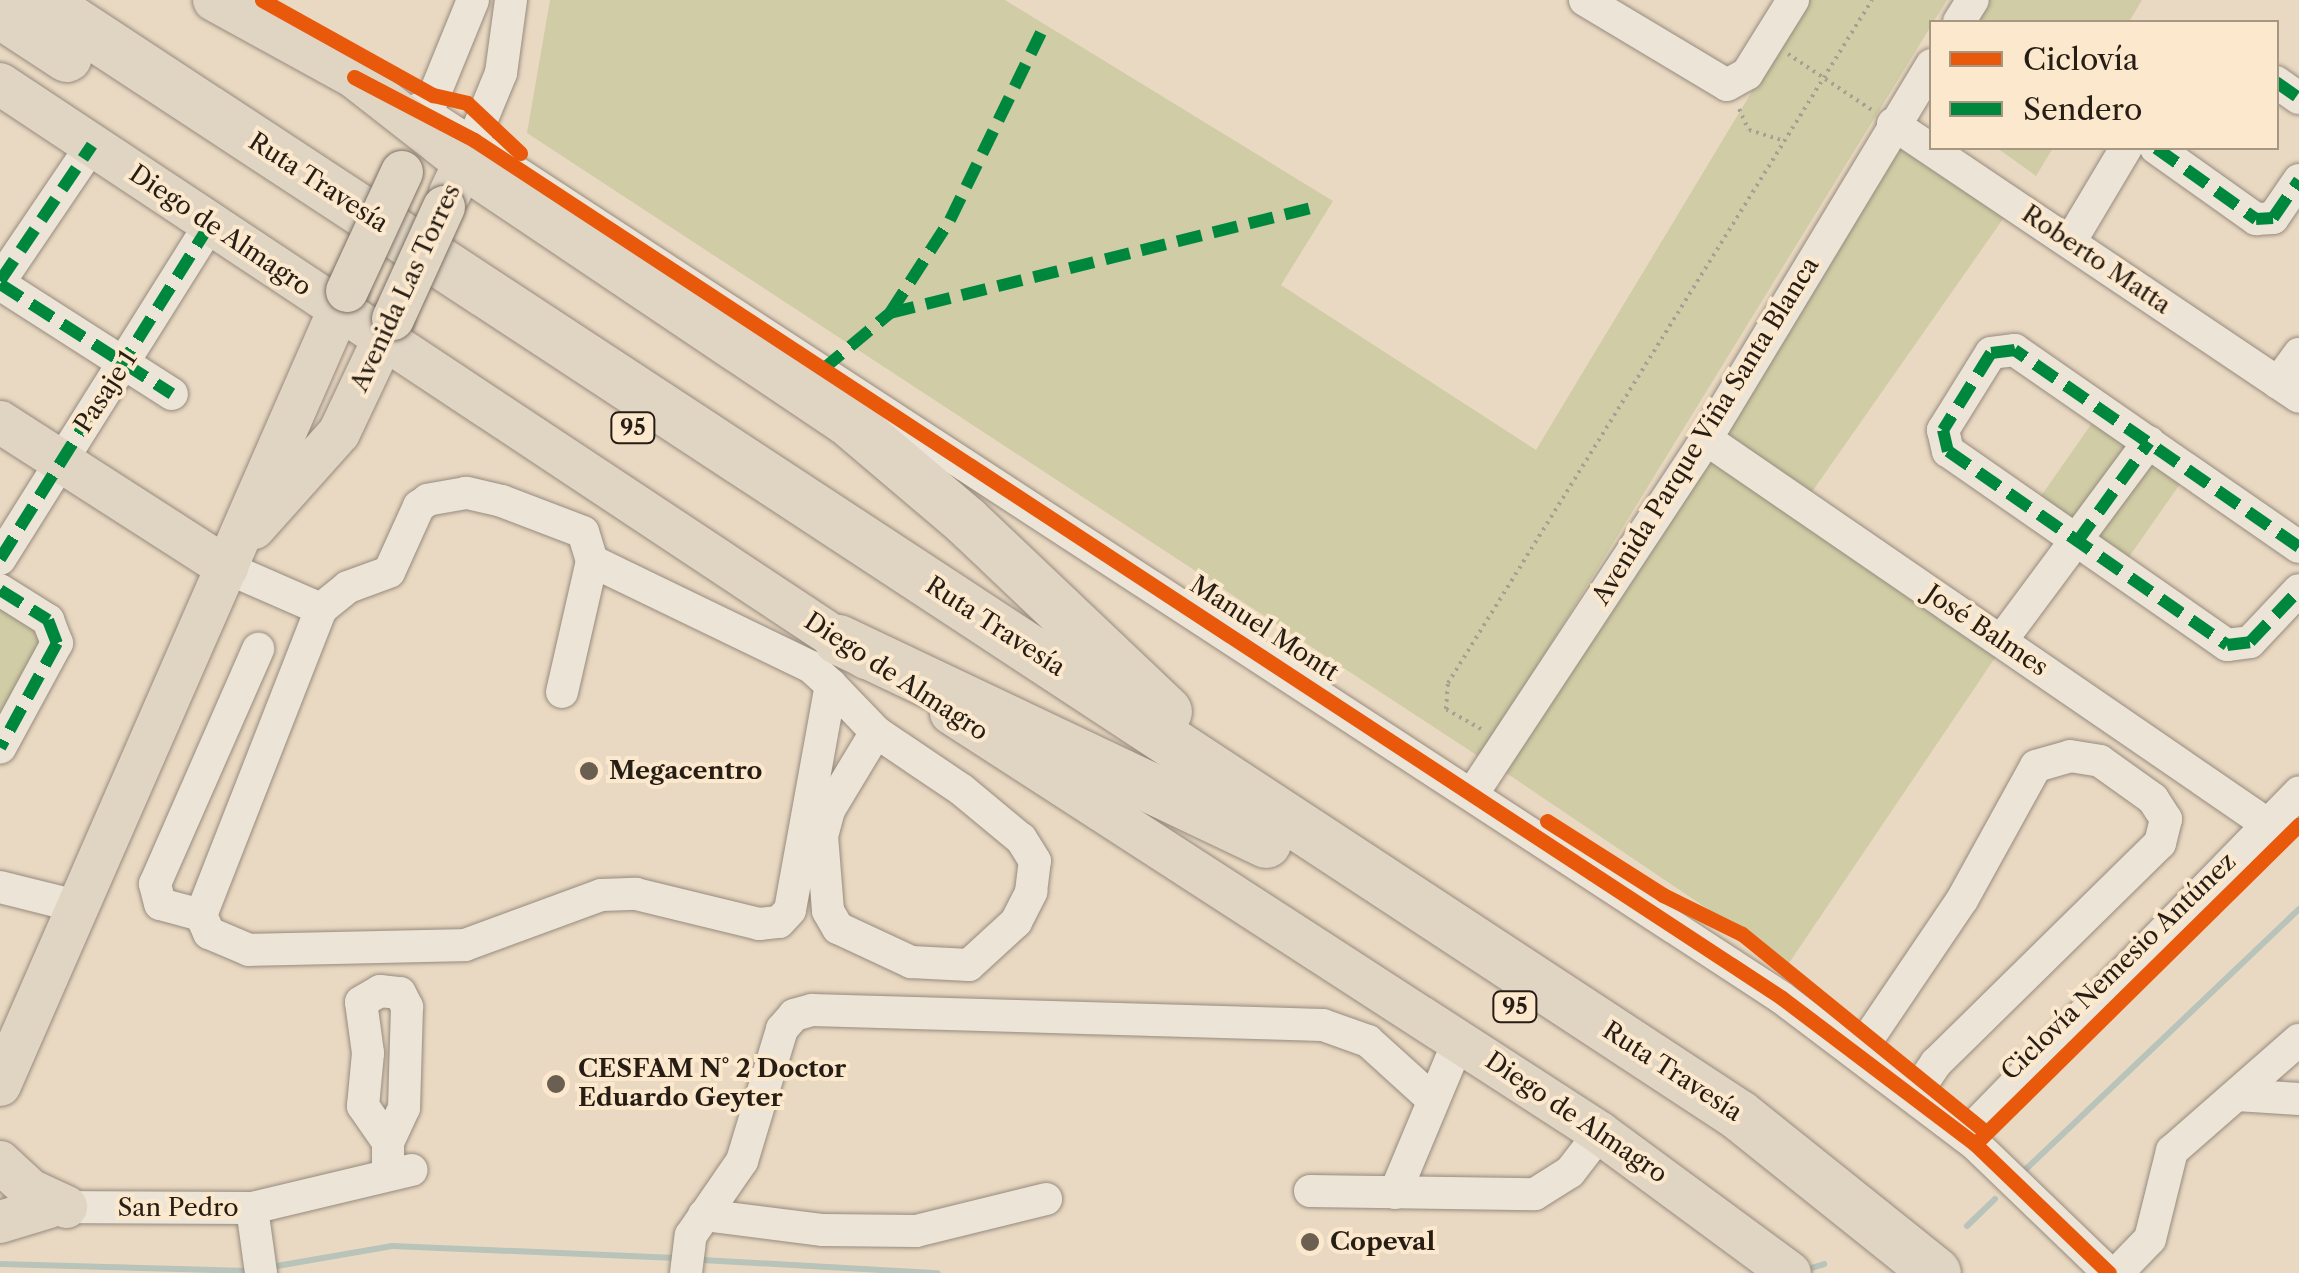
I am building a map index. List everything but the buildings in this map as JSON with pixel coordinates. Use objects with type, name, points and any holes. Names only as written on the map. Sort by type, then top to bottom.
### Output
[{"type":"highway","name":"Ruta Travesía","points":[[40,0],[1272,828]]},
{"type":"highway","name":"Ruta Travesía","points":[[0,13],[1272,828],[1740,1116],[1923,1271]]},
{"type":"highway","points":[[460,170],[874,442],[1272,828]]},
{"type":"highway","points":[[835,663],[1272,828]]},
{"type":"main road","name":"Manuel Montt","points":[[214,0],[354,77],[423,122],[460,170]]},
{"type":"main road","name":"Diego de Almagro","points":[[0,84],[210,224],[388,330],[835,663],[1459,1040],[1600,1133],[1790,1273]]},
{"type":"main road","name":"Avenida Las Torres","points":[[0,1085],[423,122]]},
{"type":"main road","name":"Avenida Las Torres","points":[[233,555],[339,433],[460,170]]},
{"type":"main road","points":[[0,422],[61,462],[233,555]]},
{"type":"main road","points":[[0,1162],[30,1190],[58,1207]]},
{"type":"main road","points":[[0,1222],[58,1207]]},
{"type":"street","name":"Avenida Las Torres","points":[[423,122],[473,0]]},
{"type":"street","name":"Avenida Las Torres","points":[[460,170],[502,74],[511,0]]},
{"type":"street","points":[[1585,0],[1727,85],[1746,74],[1793,0]]},
{"type":"street","name":"Avenida Parque Viña Santa Blanca","points":[[1474,792],[1706,438],[1929,70]]},
{"type":"street","name":"Roberto Matta","points":[[1894,124],[1929,147]]},
{"type":"street","points":[[92,145],[0,283],[172,394]]},
{"type":"street","name":"Roberto Matta","points":[[1933,150],[2289,390]]},
{"type":"street","points":[[2070,242],[2125,150]]},
{"type":"street","points":[[2159,150],[2256,219],[2272,218],[2299,180]]},
{"type":"street","name":"Manuel Montt","points":[[460,170],[1474,792],[1859,1052],[1915,1094],[1965,1136],[2109,1273]]},
{"type":"street","name":"Pasaje 1","points":[[0,559],[210,224]]},
{"type":"street","points":[[2299,547],[2015,350],[1992,352],[1941,442],[2227,645],[2250,642],[2299,590]]},
{"type":"street","points":[[2289,390],[2299,354]]},
{"type":"street","name":"José Balmes","points":[[1706,438],[2267,824]]},
{"type":"street","points":[[2002,642],[2148,442]]},
{"type":"street","points":[[562,692],[592,561],[583,532],[502,500],[439,495],[419,506],[389,572],[348,587],[321,609],[201,915],[209,932],[249,950],[288,951],[358,944],[465,945],[601,895],[636,894],[759,924],[779,922],[790,910],[835,663]]},
{"type":"street","points":[[233,555],[321,609]]},
{"type":"street","points":[[592,561],[811,667],[835,663]]},
{"type":"street","points":[[0,590],[56,630],[57,643],[0,748]]},
{"type":"street","points":[[201,915],[160,904],[155,884],[258,649]]},
{"type":"street","points":[[835,663],[876,732],[962,790],[1022,839],[1034,861],[1031,892],[1016,922],[968,966],[911,962],[838,928],[828,911],[822,836],[830,810],[876,732]]},
{"type":"street","points":[[1859,1052],[1962,900],[2036,766],[2070,756],[2100,761],[2154,799],[2166,819],[2160,843],[1936,1064],[1915,1094]]},
{"type":"street","points":[[1965,1136],[2299,792]]},
{"type":"street","points":[[0,888],[76,906]]},
{"type":"street","points":[[686,1273],[691,1236],[742,1161],[782,1029],[794,1015],[812,1010],[1322,1025],[1368,1040],[1433,1100]]},
{"type":"street","points":[[1395,1193],[1459,1040]]},
{"type":"street","points":[[2117,1273],[2150,1239],[2172,1151],[2299,1040]]},
{"type":"street","points":[[2237,1094],[2299,1099]]},
{"type":"street","points":[[1310,1191],[1534,1194],[1570,1172],[1600,1133]]},
{"type":"street","name":"San Pedro","points":[[0,1207],[253,1216],[396,1162]]},
{"type":"street","points":[[704,1215],[824,1230],[916,1232],[1046,1200]]},
{"type":"street","points":[[253,1216],[262,1273]]},
{"type":"path","points":[[1508,744],[1446,710],[1448,683],[1872,0]]},
{"type":"path","points":[[1768,41],[1894,124]]},
{"type":"path","points":[[1727,85],[1749,130],[1784,141]]},
{"type":"shaded area","points":[[550,0],[1005,0],[1333,201],[1281,285],[1536,450],[1807,0],[1947,0],[1935,20],[1929,20],[1929,29],[1481,758],[527,133]]},
{"type":"shaded area","points":[[1984,0],[2142,0],[2130,20],[1971,20]]},
{"type":"shaded area","points":[[1898,144],[2004,218],[1809,496],[1704,422]]},
{"type":"shaded area","points":[[2000,150],[2052,150],[2036,176]]},
{"type":"shaded area","points":[[2097,416],[2185,477],[2127,560],[2039,499]]},
{"type":"shaded area","points":[[1695,448],[1998,653],[1789,964],[1485,759]]},
{"type":"shaded area","points":[[0,590],[48,620],[0,748]]},
{"type":"waterway","points":[[2024,1171],[2299,909]]},
{"type":"waterway","points":[[1967,1226],[1995,1199]]},
{"type":"waterway","points":[[271,1267],[392,1246],[676,1258]]},
{"type":"waterway","points":[[702,1260],[938,1273]]},
{"type":"waterway","points":[[0,1264],[249,1271]]},
{"type":"waterway","points":[[1808,1269],[1824,1264]]},
{"type":"marked path","points":[[822,370],[890,313],[950,220],[1041,33]]},
{"type":"marked path","points":[[2279,84],[2299,98]]},
{"type":"marked path","points":[[0,281],[92,145]]},
{"type":"marked path","points":[[2159,150],[2256,219],[2273,218],[2299,180]]},
{"type":"marked path","points":[[890,313],[1312,208]]},
{"type":"marked path","points":[[0,559],[210,224]]},
{"type":"marked path","points":[[0,284],[172,394]]},
{"type":"marked path","points":[[2299,547],[2015,350],[1991,353],[1943,430],[1948,451],[2227,645],[2250,642],[2299,590]]},
{"type":"marked path","points":[[2077,542],[2149,442]]},
{"type":"marked path","points":[[0,590],[48,620],[57,643],[0,748]]},
{"type":"cycle path","points":[[262,0],[433,95],[467,103],[520,153]]},
{"type":"cycle path","points":[[354,77],[474,140],[1782,998],[1975,1144],[2109,1273]]},
{"type":"cycle path","points":[[1547,821],[1663,895],[1742,934],[1986,1132]]},
{"type":"cycle path","name":"Ciclovía Nemesio Antúnez","points":[[1975,1144],[2299,825]]},
{"type":"place","name":"Megacentro","points":[[589,771]]},
{"type":"place","name":"CESFAM N° 2 Doctor Eduardo Geyter","points":[[556,1084]]},
{"type":"place","name":"Copeval","points":[[1310,1242]]}]
